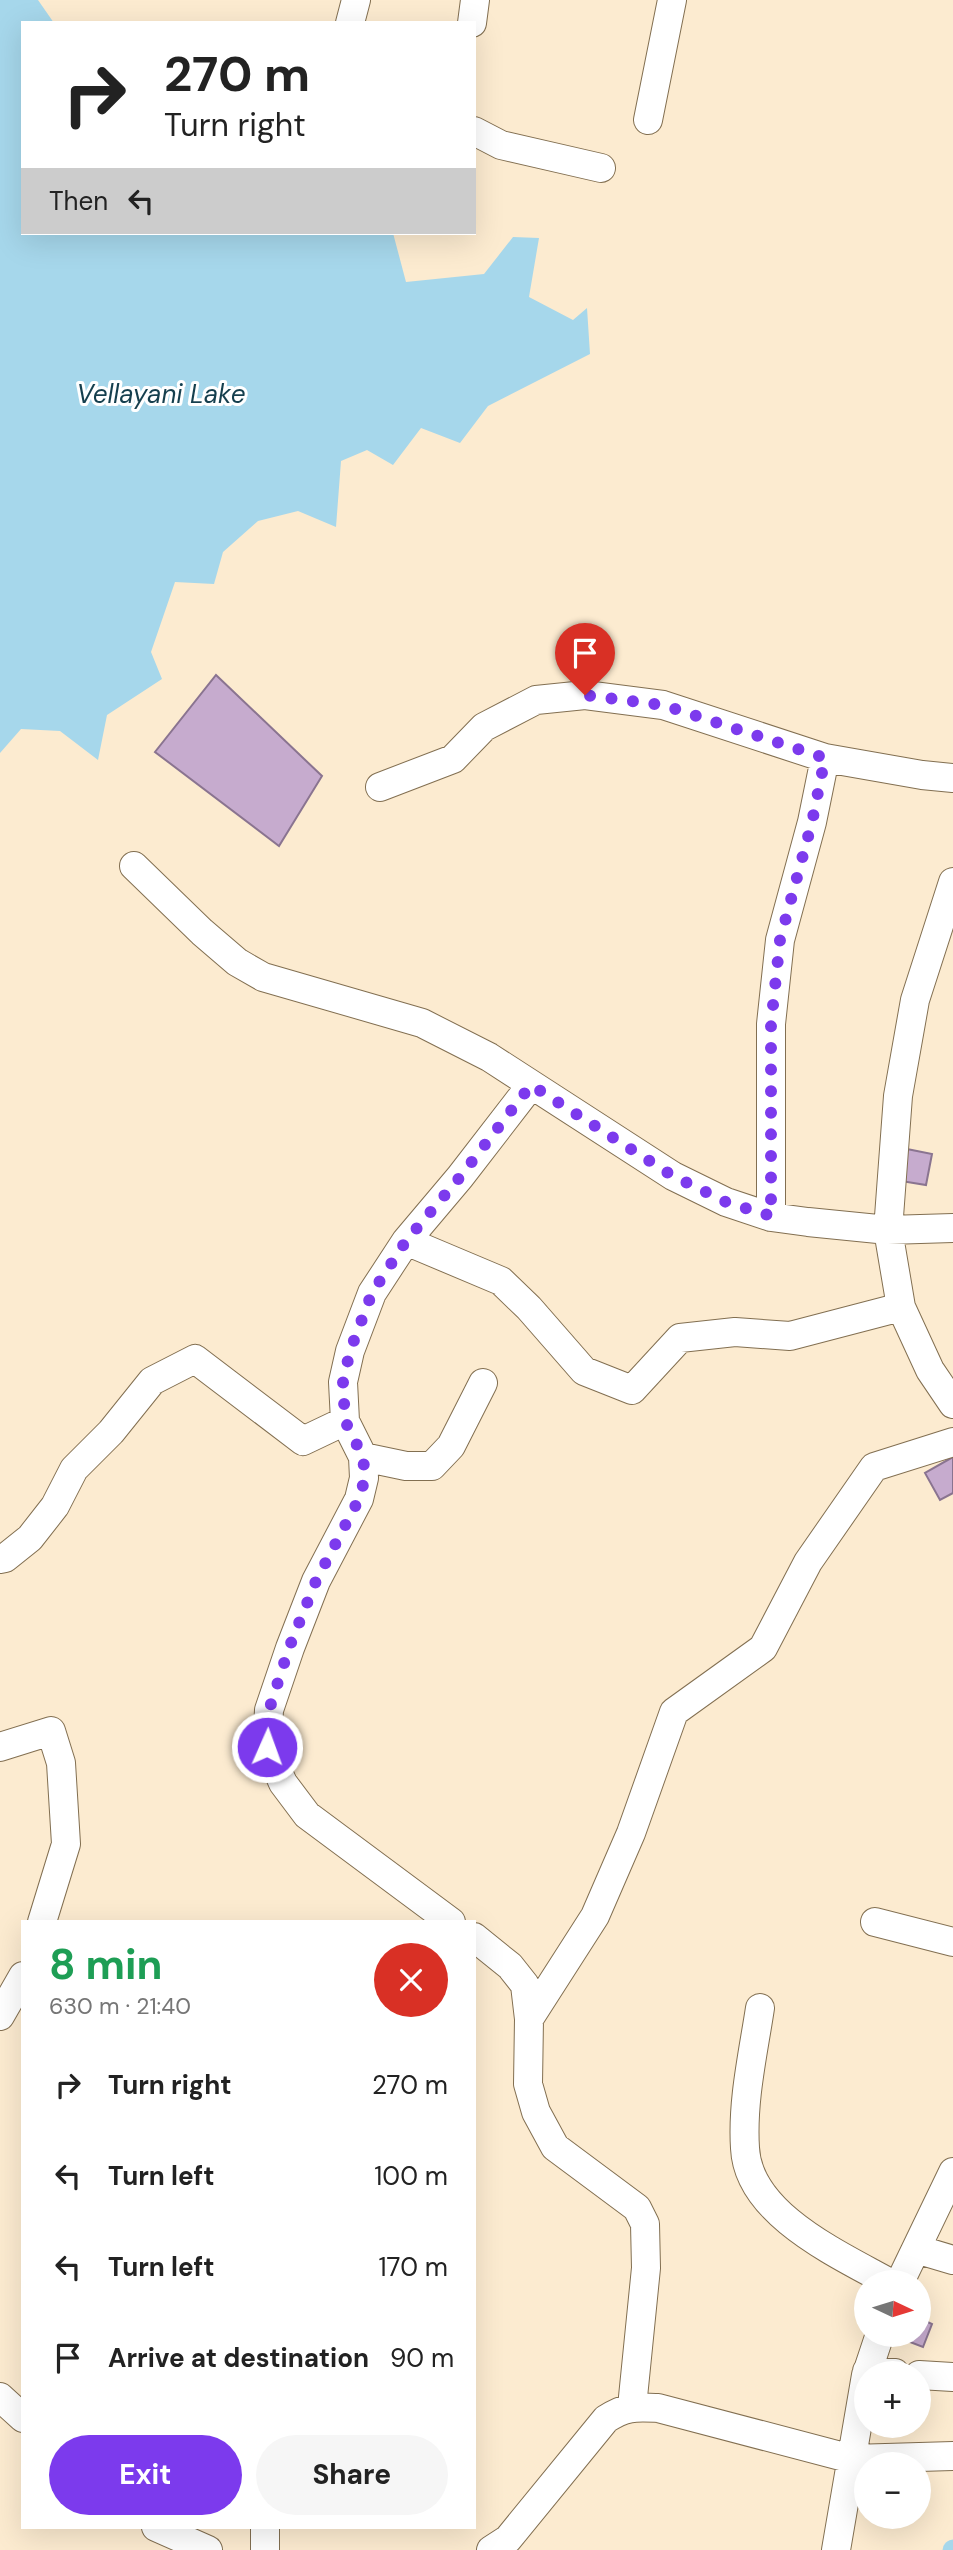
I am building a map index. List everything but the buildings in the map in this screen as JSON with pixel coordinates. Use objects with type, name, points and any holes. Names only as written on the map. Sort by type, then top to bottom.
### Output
[{"type":"street","points":[[351,21],[356,0]]},
{"type":"street","points":[[472,21],[475,0]]},
{"type":"street","points":[[648,120],[672,0]]},
{"type":"street","points":[[476,132],[501,145],[601,167]]},
{"type":"street","points":[[380,786],[453,759],[484,727],[536,700],[585,695],[663,705],[825,758],[953,778]]},
{"type":"street","points":[[771,1216],[771,1024],[780,940],[812,822],[825,758]]},
{"type":"street","points":[[134,866],[202,932],[237,962],[263,977],[422,1023],[489,1057],[673,1176],[726,1202],[771,1216],[888,1230],[953,1228]]},
{"type":"street","points":[[953,882],[915,1000],[898,1096],[888,1230],[901,1307],[930,1370],[953,1404]]},
{"type":"street","points":[[448,1920],[307,1815],[283,1783],[267,1747],[269,1710],[316,1581],[359,1499],[365,1478],[363,1457],[345,1421],[343,1382],[350,1351],[372,1293],[406,1241],[460,1177],[531,1085]]},
{"type":"street","points":[[406,1241],[501,1281],[529,1308],[584,1371],[632,1390],[680,1338],[735,1332],[790,1336],[901,1307]]},
{"type":"street","points":[[0,1559],[30,1538],[55,1506],[74,1469],[111,1432],[152,1381],[195,1359],[303,1441],[345,1421]]},
{"type":"street","points":[[363,1457],[406,1466],[432,1466],[451,1446],[483,1383]]},
{"type":"street","points":[[529,2019],[595,1916],[631,1833],[674,1712],[763,1648],[808,1562],[874,1466],[953,1442]]},
{"type":"street","points":[[0,1747],[51,1731],[61,1763],[66,1844],[43,1920]]},
{"type":"street","points":[[875,1922],[953,1942]]},
{"type":"street","points":[[476,1939],[510,1966],[525,1985],[529,2019],[528,2084],[536,2112],[555,2147],[637,2208],[645,2224],[646,2269],[632,2407]]},
{"type":"street","points":[[0,2016],[21,1979]]},
{"type":"street","points":[[760,2008],[747,2096],[745,2150],[753,2180],[779,2213],[809,2236],[867,2270]]},
{"type":"street","points":[[906,2270],[953,2172]]},
{"type":"street","points":[[916,2249],[953,2260]]},
{"type":"street","points":[[931,2376],[953,2377]]},
{"type":"street","points":[[0,2397],[21,2416]]},
{"type":"street","points":[[491,2550],[508,2539],[606,2419],[632,2407],[658,2409],[852,2459],[953,2456]]},
{"type":"street","points":[[836,2550],[856,2438]]},
{"type":"street","points":[[162,2529],[208,2550]]},
{"type":"street","points":[[265,2529],[265,2550]]},
{"type":"water","name":"Vellayani Lake","points":[[0,0],[38,0],[53,21],[21,21],[21,235],[394,235],[406,282],[484,274],[513,237],[539,238],[529,297],[573,320],[587,308],[590,354],[488,406],[460,443],[421,428],[393,465],[367,450],[341,461],[336,527],[298,511],[258,521],[223,552],[214,584],[175,582],[151,652],[162,679],[107,715],[98,760],[60,731],[21,729],[0,753]]},
{"type":"route","points":[[267,1747],[269,1710],[289,1648],[316,1581],[359,1499],[365,1478],[363,1457],[345,1421],[343,1382],[350,1351],[372,1293],[406,1241],[460,1177],[531,1085],[673,1176],[726,1202],[771,1216],[771,1024],[780,940],[812,822],[825,758],[663,705],[585,695]]}]
